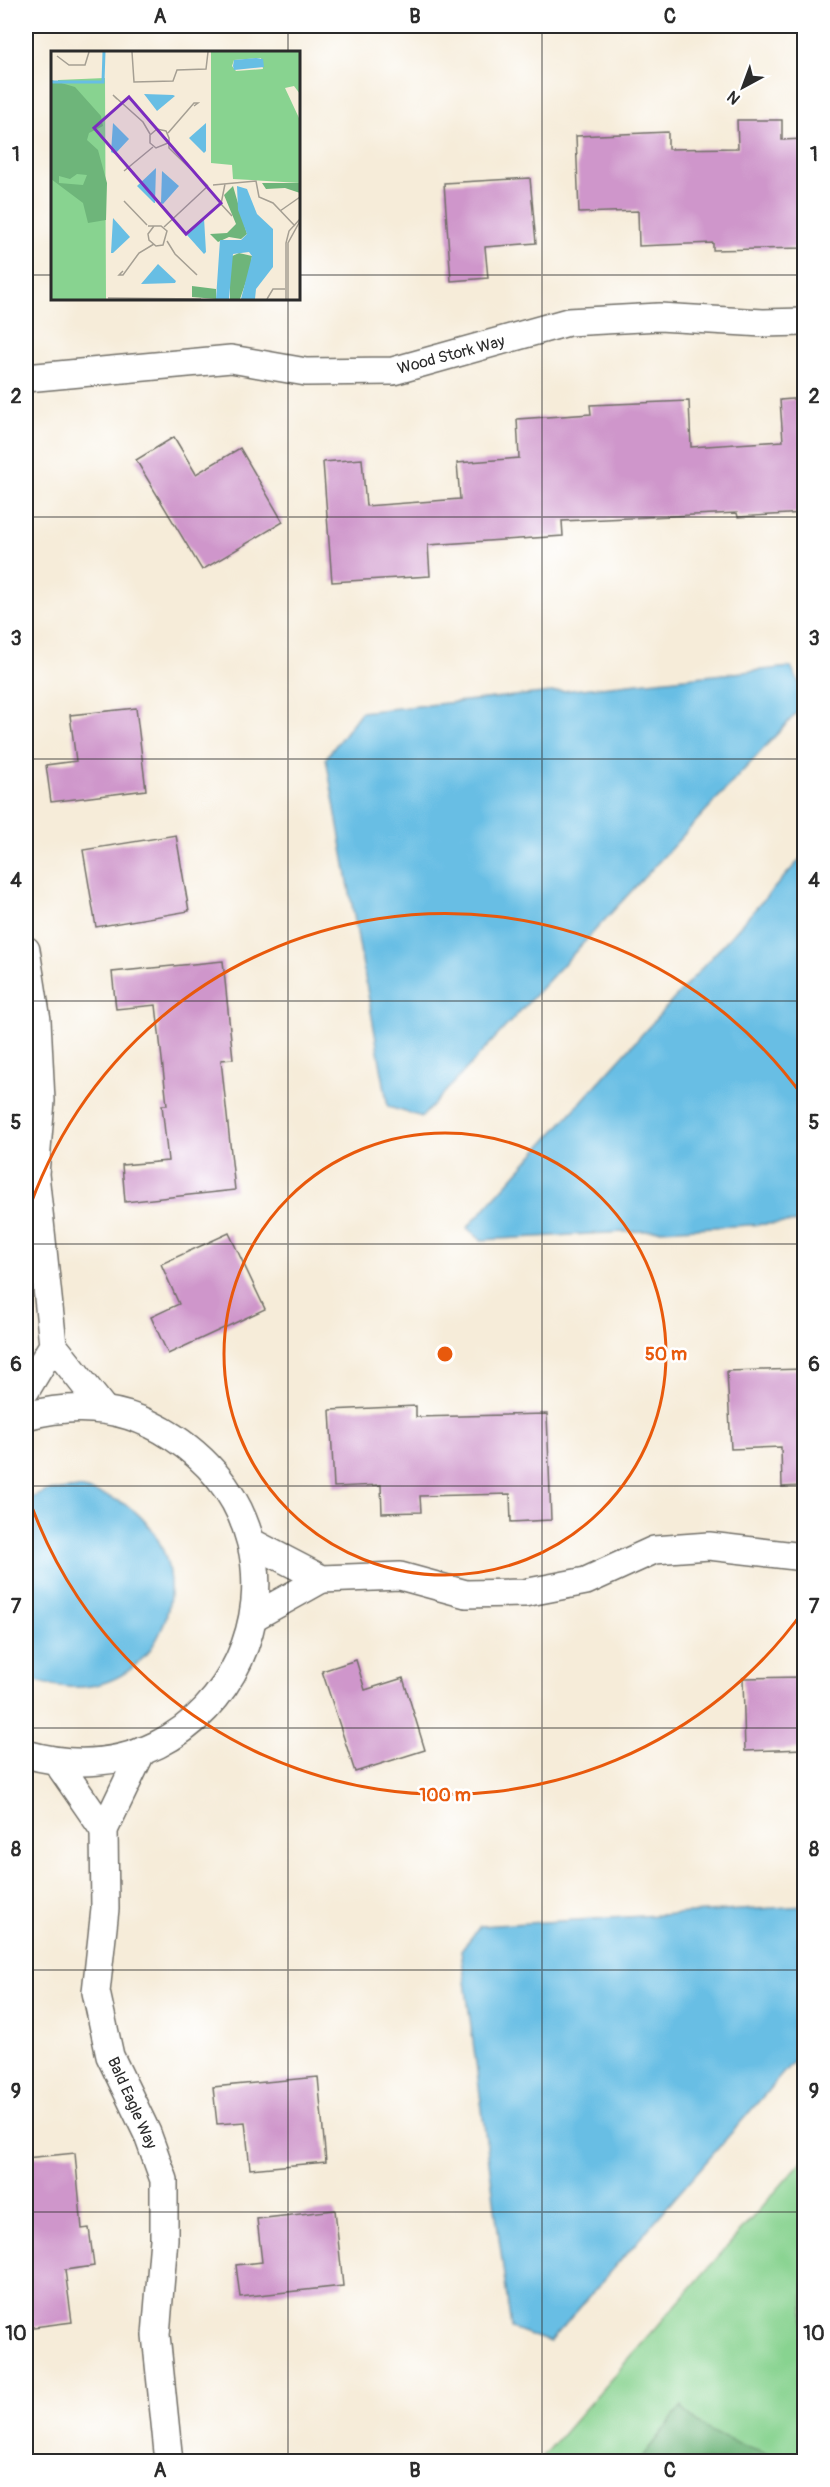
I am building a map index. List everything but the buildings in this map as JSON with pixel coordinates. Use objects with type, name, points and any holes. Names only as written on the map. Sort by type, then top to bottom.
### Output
[{"type":"street","name":"Wood Stork Way","points":[[26,378],[231,359],[306,372],[393,371],[568,322],[659,317],[763,323],[804,322]]},
{"type":"street","points":[[26,950],[37,1020],[41,1101],[35,1174],[53,1345],[103,1408]]},
{"type":"street","points":[[26,1390],[53,1345]]},
{"type":"street","points":[[26,1416],[53,1408],[103,1408],[153,1424],[197,1453],[231,1494],[251,1542],[256,1579],[254,1617],[240,1661],[215,1699],[182,1730],[142,1751],[100,1761],[57,1762],[26,1754]]},
{"type":"street","points":[[251,1542],[322,1579]]},
{"type":"street","points":[[254,1617],[322,1579],[400,1576],[466,1594],[524,1593],[586,1581],[654,1550],[709,1546],[804,1557]]},
{"type":"street","name":"Bald Eagle Way","points":[[142,1751],[104,1830],[105,1909],[96,1992],[110,2056],[147,2133],[164,2180],[164,2239],[156,2335],[169,2462]]},
{"type":"street","points":[[57,1762],[104,1830]]},
{"type":"green space","points":[[804,2159],[804,2461],[539,2461]]},
{"type":"green space","points":[[682,2406],[700,2424],[729,2440],[788,2461],[639,2461]]},
{"type":"water","points":[[791,667],[804,693],[804,705],[422,1117],[388,1107],[326,758],[361,712]]},
{"type":"water","points":[[804,855],[804,1222],[481,1240],[467,1228]]},
{"type":"water","points":[[80,1488],[120,1502],[141,1517],[159,1543],[169,1571],[169,1600],[162,1628],[148,1652],[127,1671],[101,1684],[69,1687],[41,1683],[26,1676],[26,1500],[47,1491]]},
{"type":"water","points":[[804,1906],[804,2049],[550,2342],[511,2328],[461,1951],[480,1926]]}]
